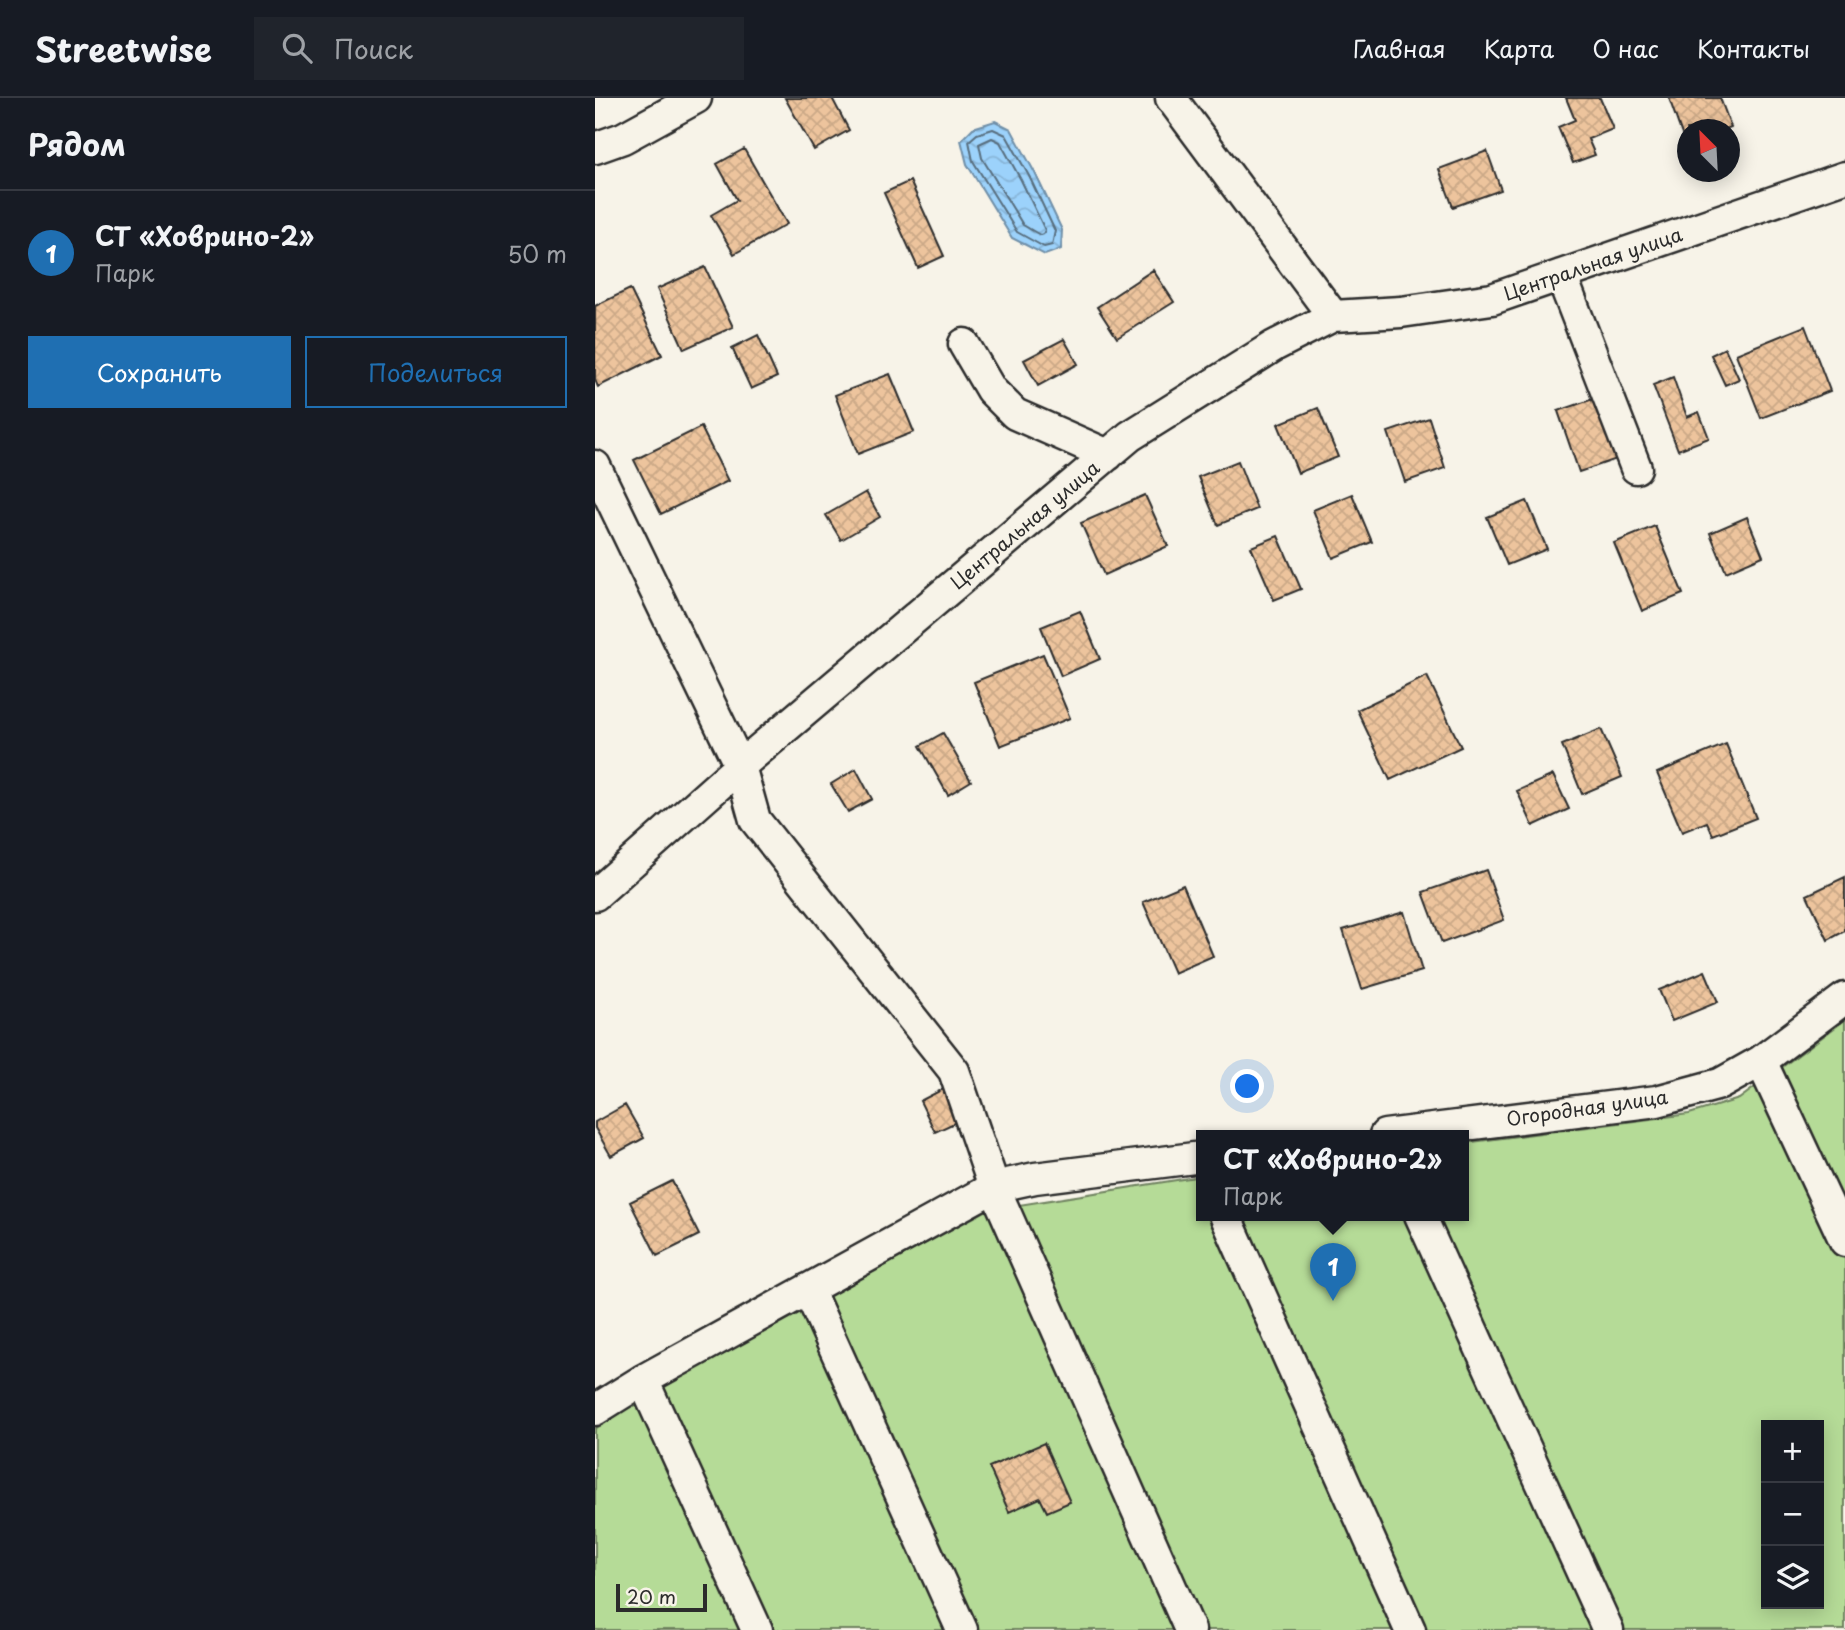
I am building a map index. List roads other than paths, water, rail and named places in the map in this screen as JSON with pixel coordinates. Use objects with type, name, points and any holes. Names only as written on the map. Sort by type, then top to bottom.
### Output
[{"type":"street","points":[[595,148],[623,138],[696,98]]},
{"type":"street","points":[[1171,98],[1333,316]]},
{"type":"street","name":"Центральная улица","points":[[595,895],[740,766],[1130,436],[1274,346],[1333,316],[1401,312],[1492,299],[1845,177]]},
{"type":"street","points":[[1561,275],[1636,468]]},
{"type":"street","points":[[964,344],[991,390],[1015,414],[1108,455]]},
{"type":"street","points":[[595,466],[740,766],[755,820],[954,1071],[994,1187],[1190,1630]]},
{"type":"street","name":"Огородная улица","points":[[1425,1130],[1657,1101],[1720,1084],[1761,1061],[1845,998]]},
{"type":"street","points":[[1761,1061],[1845,1241]]},
{"type":"street","points":[[595,1410],[643,1380],[994,1187],[1035,1178],[1196,1160]]},
{"type":"street","points":[[1228,1221],[1410,1630]]},
{"type":"street","points":[[1423,1221],[1608,1630]]},
{"type":"street","points":[[808,1289],[962,1630]]},
{"type":"street","points":[[643,1380],[757,1630]]},
{"type":"water","points":[[995,121],[1011,129],[1035,173],[1062,230],[1061,249],[1045,255],[1012,238],[967,164],[961,140],[973,128]]},
{"type":"place","name":"СТ «Ховрино-2»","points":[[1333,1301]]}]
